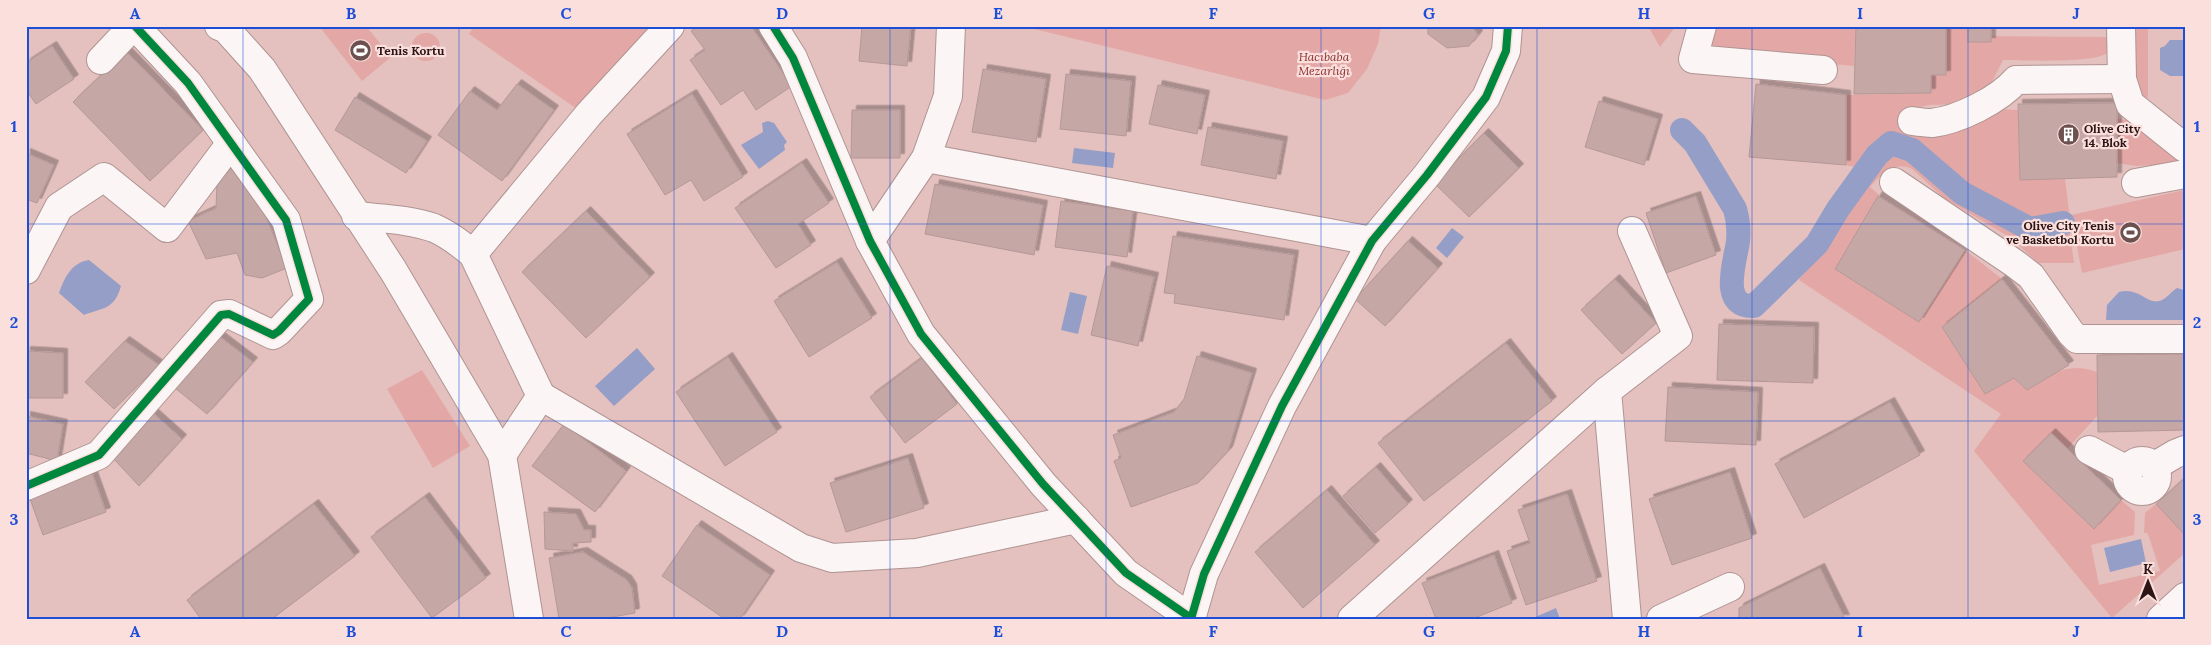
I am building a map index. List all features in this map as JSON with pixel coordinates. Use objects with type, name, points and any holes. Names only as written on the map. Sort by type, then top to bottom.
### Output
[{"type":"street","points":[[26,486],[98,455],[221,315],[229,314],[273,335],[309,299],[286,220],[188,83],[134,26],[101,60]]},
{"type":"street","points":[[473,254],[589,114],[670,26]]},
{"type":"street","points":[[773,26],[793,58],[870,241],[921,334],[1043,484],[1126,573],[1191,619],[1204,574],[1282,406],[1372,241],[1427,175],[1486,97],[1506,51],[1508,26]]},
{"type":"street","points":[[870,241],[926,158],[948,96],[951,26]]},
{"type":"street","points":[[1702,26],[1693,59],[1823,70]]},
{"type":"street","points":[[2121,26],[2122,79],[2130,104],[2185,148]]},
{"type":"street","points":[[225,27],[262,69],[356,216],[393,270],[502,456],[528,618]]},
{"type":"street","points":[[1912,121],[1933,123],[1976,110],[2004,92],[2016,80],[2122,79]]},
{"type":"street","points":[[26,270],[60,207],[104,177],[167,228],[231,144]]},
{"type":"street","points":[[926,158],[1372,241]]},
{"type":"street","points":[[2136,184],[2185,174]]},
{"type":"street","points":[[1894,182],[2030,276],[2077,339],[2185,339]]},
{"type":"street","points":[[356,216],[414,223],[435,228],[454,239],[473,254],[541,396],[801,548],[832,558],[917,554],[1076,519]]},
{"type":"street","points":[[1352,619],[1607,390],[1678,336],[1632,232]]},
{"type":"street","points":[[1607,390],[1627,619]]},
{"type":"street","points":[[502,456],[541,396]]},
{"type":"street","points":[[2089,450],[2141,469],[2185,450]]},
{"type":"street","points":[[1661,619],[1730,587]]},
{"type":"street","points":[[2161,619],[2185,597]]},
{"type":"green space","name":"Tenis Kortu","points":[[319,26],[366,26],[391,57],[362,81]]},
{"type":"green space","points":[[474,26],[655,26],[577,109],[469,34]]},
{"type":"green space","name":"Hacıbaba Mezarlığı","points":[[1022,26],[1381,26],[1378,44],[1367,69],[1348,93],[1325,100]]},
{"type":"green space","points":[[1648,26],[1676,26],[1660,47]]},
{"type":"green space","points":[[1710,26],[1856,26],[1854,66],[1703,52]]},
{"type":"green space","points":[[1946,26],[1968,26],[1968,36],[2107,37],[2108,52],[2101,56],[2075,60],[2003,60],[1990,86],[1962,104],[1930,105],[1904,110],[1903,128],[1917,136],[1943,132],[1997,109],[2018,110],[2020,179],[2065,178],[2069,211],[2066,216],[2039,223],[2030,222],[1947,174],[1924,150],[1895,140],[1888,140],[1859,168],[1846,165],[1846,95],[1931,93],[1931,75],[1946,75]]},
{"type":"green space","points":[[2140,28],[2148,29],[2148,98],[2141,95],[2133,70],[2134,30]]},
{"type":"green space","points":[[426,33],[436,37],[440,47],[436,57],[426,61],[416,57],[412,47],[416,37]]},
{"type":"green space","points":[[2117,118],[2137,123],[2185,163],[2136,166],[2117,163]]},
{"type":"green space","points":[[1893,147],[1910,153],[1952,193],[2029,233],[2069,227],[2074,263],[2038,263],[2011,238],[1944,198],[1912,169],[1901,166],[1889,170],[1870,187],[1879,195],[1835,269],[1919,322],[1965,250],[2002,279],[1942,327],[1985,394],[2014,378],[2027,390],[2060,371],[2076,368],[2097,372],[2098,415],[2067,449],[2051,433],[2023,461],[2094,529],[2121,500],[2135,512],[2134,535],[2091,545],[2099,585],[2160,571],[2149,537],[2147,533],[2144,533],[2145,513],[2156,504],[2185,535],[2185,553],[2112,618],[1974,451],[2001,414],[1799,280],[1876,163]]},
{"type":"green space","name":"Olive City Tenis ve Basketbol Kortu","points":[[2185,190],[2185,249],[2082,273],[2071,215]]},
{"type":"green space","points":[[422,370],[470,446],[433,468],[387,389]]},
{"type":"water","points":[[2170,40],[2185,40],[2185,76],[2170,76],[2160,70],[2160,48],[2165,46]]},
{"type":"water","points":[[768,121],[774,123],[787,142],[784,145],[785,150],[759,169],[741,145],[763,132],[762,123]]},
{"type":"water","points":[[1074,148],[1115,153],[1113,168],[1072,163]]},
{"type":"water","points":[[1452,228],[1464,237],[1447,258],[1436,248]]},
{"type":"water","points":[[89,260],[121,286],[115,300],[111,304],[103,309],[84,315],[59,293],[66,276],[73,268]]},
{"type":"water","points":[[2177,288],[2184,290],[2185,320],[2106,320],[2107,305],[2119,292],[2133,292],[2152,301],[2157,301],[2164,299]]},
{"type":"water","points":[[1070,292],[1087,296],[1078,334],[1061,330]]},
{"type":"water","points":[[637,348],[655,369],[614,406],[595,386]]},
{"type":"water","points":[[2141,539],[2146,563],[2110,572],[2104,548]]},
{"type":"water","points":[[1556,608],[1560,619],[1531,619]]},
{"type":"building","points":[[698,26],[751,26],[792,86],[756,110],[743,90],[721,105],[690,60],[705,50],[691,31]]},
{"type":"building","points":[[862,26],[911,26],[907,66],[859,61]]},
{"type":"building","points":[[1428,26],[1472,26],[1478,35],[1469,46],[1447,48],[1428,34]]},
{"type":"building","points":[[1856,26],[1946,26],[1946,75],[1931,75],[1931,93],[1854,94]]},
{"type":"building","points":[[1968,26],[1991,26],[1991,42],[1968,42]]},
{"type":"building","points":[[52,46],[74,79],[36,104],[26,90],[26,63]]},
{"type":"building","points":[[126,51],[203,130],[150,181],[73,102]]},
{"type":"building","points":[[983,69],[1046,79],[1036,142],[972,132]]},
{"type":"building","points":[[1066,74],[1131,81],[1126,136],[1060,129]]},
{"type":"building","points":[[517,84],[554,110],[502,181],[438,135],[470,91],[497,110]]},
{"type":"building","points":[[1756,84],[1846,95],[1846,165],[1749,157]]},
{"type":"building","points":[[1158,85],[1205,95],[1197,134],[1149,124]]},
{"type":"building","points":[[692,94],[743,177],[704,201],[691,180],[665,195],[627,134]]},
{"type":"building","points":[[355,97],[427,141],[406,173],[335,130]]},
{"type":"building","points":[[1599,101],[1658,119],[1644,165],[1585,147]]},
{"type":"building","name":"Olive City 14. Blok","points":[[2117,103],[2117,177],[2020,180],[2018,104]]},
{"type":"building","points":[[852,110],[900,110],[900,158],[851,158]]},
{"type":"building","points":[[1208,127],[1283,141],[1276,179],[1201,165]]},
{"type":"building","points":[[1484,133],[1519,168],[1469,217],[1434,183]]},
{"type":"building","points":[[26,153],[54,165],[37,203],[26,199]]},
{"type":"building","points":[[237,162],[257,195],[287,268],[262,278],[245,275],[237,253],[206,259],[188,221],[216,208],[217,183]]},
{"type":"building","points":[[802,163],[829,203],[798,224],[811,245],[776,268],[735,208]]},
{"type":"building","points":[[935,184],[1043,205],[1034,255],[925,234]]},
{"type":"building","points":[[1696,196],[1716,255],[1666,273],[1646,213]]},
{"type":"building","points":[[1878,196],[1965,250],[1919,322],[1835,269]]},
{"type":"building","points":[[1061,201],[1133,211],[1127,257],[1055,247]]},
{"type":"building","points":[[586,211],[650,277],[586,338],[522,272]]},
{"type":"building","points":[[1173,236],[1294,255],[1284,320],[1174,303],[1175,294],[1164,293]]},
{"type":"building","points":[[1408,241],[1438,268],[1385,326],[1355,299]]},
{"type":"building","points":[[837,262],[872,318],[809,357],[774,301]]},
{"type":"building","points":[[1107,266],[1154,277],[1138,346],[1091,335]]},
{"type":"building","points":[[1615,279],[1656,323],[1622,354],[1581,310]]},
{"type":"building","points":[[2002,279],[2069,365],[2027,390],[2014,378],[1985,394],[1942,327]]},
{"type":"building","points":[[1719,324],[1814,327],[1813,383],[1717,380]]},
{"type":"building","points":[[219,336],[253,362],[207,414],[175,388]]},
{"type":"building","points":[[125,341],[159,365],[114,409],[85,382]]},
{"type":"building","points":[[1506,343],[1552,401],[1424,501],[1378,443]]},
{"type":"building","points":[[26,351],[63,353],[63,398],[26,398]]},
{"type":"building","points":[[2185,354],[2185,430],[2098,432],[2097,355]]},
{"type":"building","points":[[1197,356],[1252,373],[1228,451],[1198,483],[1131,507],[1114,461],[1121,458],[1113,435],[1174,412],[1184,399]]},
{"type":"building","points":[[728,357],[777,432],[725,466],[676,392]]},
{"type":"building","points":[[922,358],[957,404],[905,443],[870,397]]},
{"type":"building","points":[[1668,387],[1758,392],[1756,445],[1665,441]]},
{"type":"building","points":[[1890,402],[1920,455],[1804,518],[1775,464]]},
{"type":"building","points":[[153,413],[182,439],[139,486],[112,457]]},
{"type":"building","points":[[26,416],[63,424],[57,461],[26,453]]},
{"type":"building","points":[[564,424],[626,471],[595,512],[532,466]]},
{"type":"building","points":[[2051,433],[2121,500],[2094,529],[2023,461]]},
{"type":"building","points":[[908,458],[924,508],[846,532],[830,483]]},
{"type":"building","points":[[1376,467],[1408,504],[1375,533],[1343,496]]},
{"type":"building","points":[[1730,472],[1752,538],[1672,565],[1649,499]]},
{"type":"building","points":[[92,473],[106,512],[43,535],[29,496]]},
{"type":"building","points":[[2185,478],[2185,535],[2156,504]]},
{"type":"building","points":[[1327,490],[1375,545],[1303,608],[1255,552]]},
{"type":"building","points":[[1567,494],[1597,581],[1526,605],[1507,551],[1530,543],[1518,510]]},
{"type":"building","points":[[425,497],[486,578],[432,618],[371,537]]},
{"type":"building","points":[[314,504],[355,556],[272,619],[201,619],[187,600]]},
{"type":"building","points":[[544,512],[576,514],[584,530],[591,530],[591,542],[573,543],[573,551],[545,549]]},
{"type":"building","points":[[697,525],[770,575],[740,619],[725,619],[662,576]]},
{"type":"building","points":[[583,552],[627,580],[632,588],[635,613],[601,619],[559,619],[549,558]]},
{"type":"building","points":[[1494,555],[1512,603],[1472,619],[1436,619],[1422,583]]},
{"type":"building","points":[[1820,568],[1845,619],[1739,619],[1739,608]]},
{"type":"waterway","points":[[1682,130],[1695,143],[1735,209],[1738,221],[1738,241],[1732,281],[1736,299],[1743,305],[1754,306],[1817,244],[1838,209],[1877,155],[1891,143],[1912,150],[1962,193],[2030,229],[2063,223]]},
{"type":"cycle path","points":[[26,486],[99,455],[221,315],[229,314],[273,335],[309,299],[286,220],[188,83],[135,26]]},
{"type":"cycle path","points":[[773,26],[793,58],[870,241],[921,334],[1043,484],[1126,573],[1191,618]]},
{"type":"cycle path","points":[[1191,619],[1204,574],[1282,406],[1372,241],[1427,175],[1486,97],[1506,51],[1508,26]]},
{"type":"place","name":"Tenis Kortu","points":[[361,50]]},
{"type":"place","name":"Olive City 14. Blok","points":[[2068,135]]},
{"type":"place","name":"Olive City Tenis ve Basketbol Kortu","points":[[2130,232]]}]
